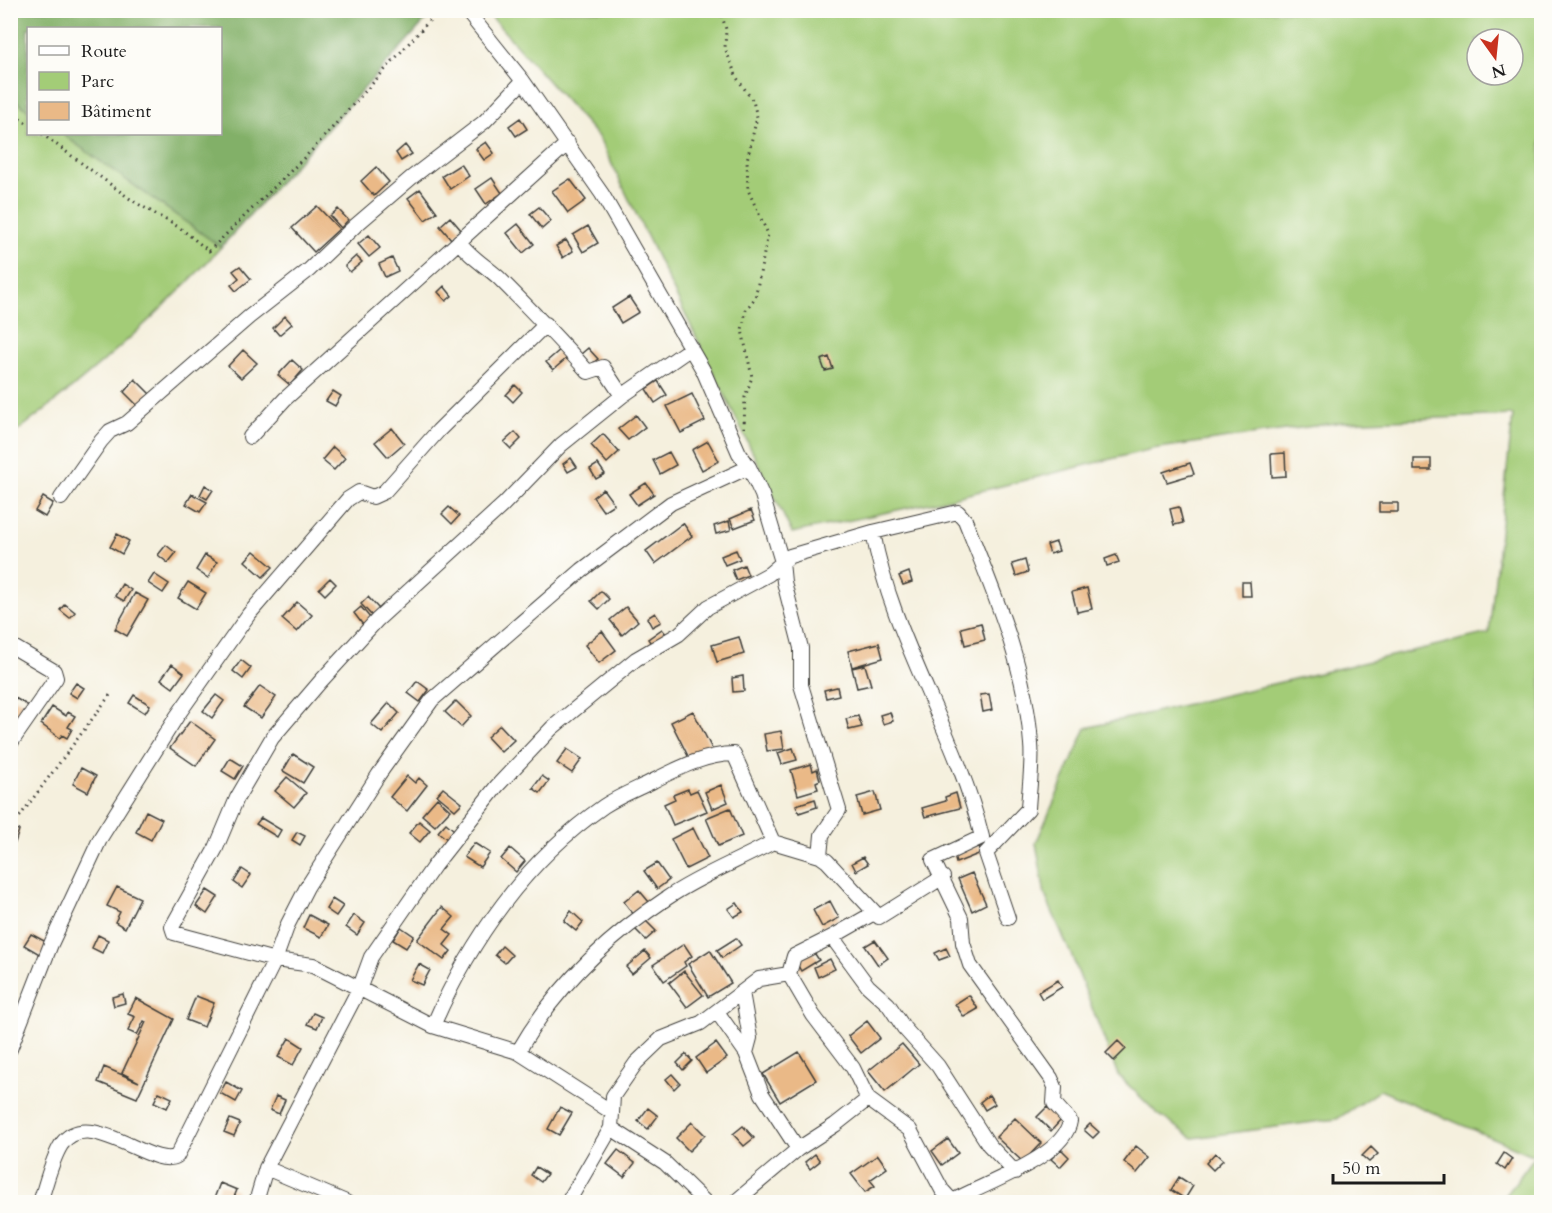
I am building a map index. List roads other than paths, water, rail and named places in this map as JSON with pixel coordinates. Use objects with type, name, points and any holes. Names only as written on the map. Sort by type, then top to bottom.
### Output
[{"type":"street","points":[[466,10],[523,81],[602,194],[703,370],[739,453],[750,467],[762,495],[782,562],[784,582],[801,648],[801,685],[839,810],[822,835],[820,856]]},
{"type":"street","points":[[61,498],[110,431],[127,423],[249,316],[309,270],[379,206],[484,122],[523,81]]},
{"type":"street","points":[[250,437],[285,399],[568,143]]},
{"type":"street","points":[[459,241],[546,324],[588,372],[603,367],[622,396]]},
{"type":"street","points":[[10,1049],[51,944],[101,837],[177,716],[249,614],[348,499],[358,492],[373,497],[384,492],[438,431],[546,324]]},
{"type":"street","points":[[612,1113],[518,1052],[433,1026],[313,965],[275,960],[174,933],[172,927],[216,848],[237,798],[272,738],[377,620],[502,505],[561,445],[622,396],[691,348]]},
{"type":"street","points":[[40,1203],[60,1146],[76,1134],[98,1133],[166,1158],[177,1155],[275,960],[288,924],[307,887],[379,774],[399,751],[432,700],[582,570],[671,503],[750,467]]},
{"type":"street","points":[[256,1203],[266,1168],[360,987],[371,957],[434,866],[497,786],[552,729],[636,659],[685,630],[708,607],[769,574],[790,556],[873,532],[958,512],[962,515],[1007,626],[1023,689],[1031,745],[1028,809],[986,853]]},
{"type":"street","points":[[873,532],[880,571],[951,751],[971,794],[986,853],[1008,918]]},
{"type":"street","points":[[10,645],[54,671],[56,678],[10,744]]},
{"type":"street","points":[[433,1026],[448,991],[492,918],[548,851],[606,805],[681,767],[721,754],[734,754],[773,843]]},
{"type":"street","points":[[874,913],[832,938],[794,956],[789,974],[813,1015],[853,1068],[868,1099],[910,1130],[942,1190],[951,1202],[1037,1159],[1068,1130],[1070,1121],[1054,1103],[1055,1087],[1051,1078],[970,965],[963,943],[961,918],[933,860],[982,837]]},
{"type":"street","points":[[518,1052],[534,1024],[570,978],[629,928],[668,898],[773,843],[820,856],[879,916],[943,878]]},
{"type":"street","points":[[832,938],[868,986],[888,1004],[904,1028],[938,1066],[989,1145],[1015,1172]]},
{"type":"street","points":[[568,1203],[611,1128],[613,1096],[636,1064],[661,1039],[701,1023],[718,1013],[733,997],[759,980],[789,974]]},
{"type":"street","points":[[742,993],[750,1038],[746,1053]]},
{"type":"street","points":[[718,1013],[746,1053],[762,1094],[798,1149]]},
{"type":"street","points":[[735,1203],[798,1149],[835,1125],[868,1099]]},
{"type":"street","points":[[611,1128],[665,1163],[705,1203]]},
{"type":"street","points":[[266,1168],[346,1203]]}]
